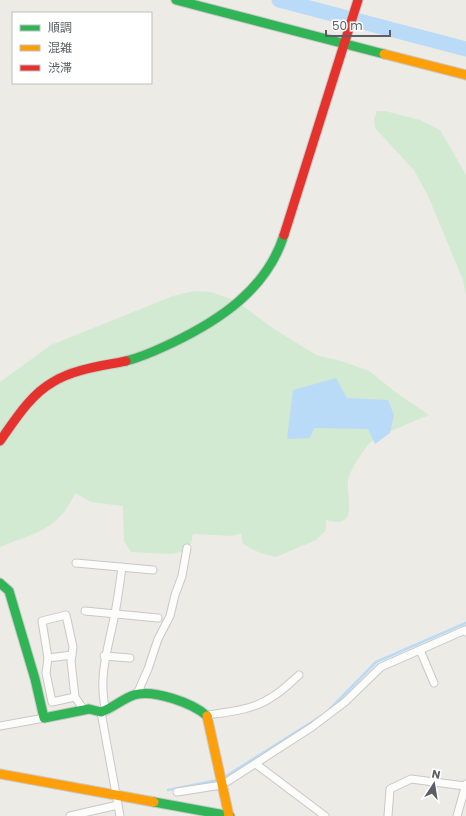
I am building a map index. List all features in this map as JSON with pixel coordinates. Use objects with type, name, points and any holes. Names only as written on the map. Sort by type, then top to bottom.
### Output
[{"type":"street","points":[[176,0],[344,45],[466,75]]},
{"type":"street","points":[[0,441],[35,397],[53,381],[82,370],[138,359],[184,338],[228,312],[245,297],[260,280],[276,254],[358,0]]},
{"type":"street","points":[[136,694],[148,669],[158,638],[170,616],[175,595],[182,576],[188,548]]},
{"type":"street","points":[[76,563],[153,570]]},
{"type":"street","points":[[120,816],[104,712],[102,674],[104,656],[115,614],[122,567]]},
{"type":"street","points":[[0,583],[9,591],[35,679],[44,718]]},
{"type":"street","points":[[85,611],[158,618]]},
{"type":"street","points":[[75,697],[52,702],[46,673],[48,658],[42,621],[66,615],[73,647],[71,661],[75,697],[84,710]]},
{"type":"street","points":[[177,792],[222,781],[256,764],[312,727],[345,702],[381,667],[465,630],[466,632]]},
{"type":"street","points":[[420,650],[434,682]]},
{"type":"street","points":[[48,658],[72,655]]},
{"type":"street","points":[[104,656],[130,658]]},
{"type":"street","points":[[0,726],[89,709],[104,712],[136,694],[151,693],[180,702],[207,715],[235,712],[272,698],[299,675]]},
{"type":"street","points":[[0,774],[229,816],[207,715]]},
{"type":"street","points":[[256,764],[325,816]]},
{"type":"street","points":[[388,816],[390,789],[411,779],[466,785],[457,816]]},
{"type":"street","points":[[70,816],[118,805]]},
{"type":"green space","points":[[377,111],[385,111],[420,120],[440,130],[466,175],[466,295],[463,280],[429,198],[414,170],[375,128],[374,119]]},
{"type":"green space","points":[[194,291],[211,292],[236,301],[274,329],[316,355],[341,361],[369,371],[398,394],[429,415],[371,442],[365,448],[349,476],[349,508],[348,515],[344,520],[337,522],[326,520],[326,530],[316,540],[276,557],[260,553],[243,544],[241,533],[232,536],[193,534],[189,551],[169,554],[131,552],[124,541],[123,506],[91,502],[75,493],[69,505],[53,523],[34,534],[0,547],[0,382],[51,345],[173,296]]},
{"type":"water","points":[[336,378],[347,398],[388,400],[394,415],[390,433],[375,444],[368,429],[314,428],[310,438],[287,439],[293,390]]},
{"type":"waterway","points":[[279,0],[466,49]]},
{"type":"waterway","points":[[223,778],[326,713],[376,662],[466,623]]},
{"type":"waterway","points":[[168,790],[218,780]]},
{"type":"traffic: fast","points":[[176,0],[384,54]]},
{"type":"traffic: fast","points":[[126,361],[150,353],[190,334],[224,313],[240,301],[254,287],[266,271],[276,254],[284,235]]},
{"type":"traffic: fast","points":[[0,583],[9,591],[35,679],[44,718],[89,709],[101,712],[134,695],[142,694],[172,698],[192,706],[207,716]]},
{"type":"traffic: fast","points":[[154,802],[230,816]]},
{"type":"traffic: slow","points":[[384,54],[466,75]]},
{"type":"traffic: slow","points":[[207,716],[229,816]]},
{"type":"traffic: slow","points":[[0,774],[154,802]]},
{"type":"traffic: jam","points":[[284,235],[358,0]]},
{"type":"traffic: jam","points":[[0,441],[30,401],[45,387],[61,378],[79,371],[126,361]]}]
